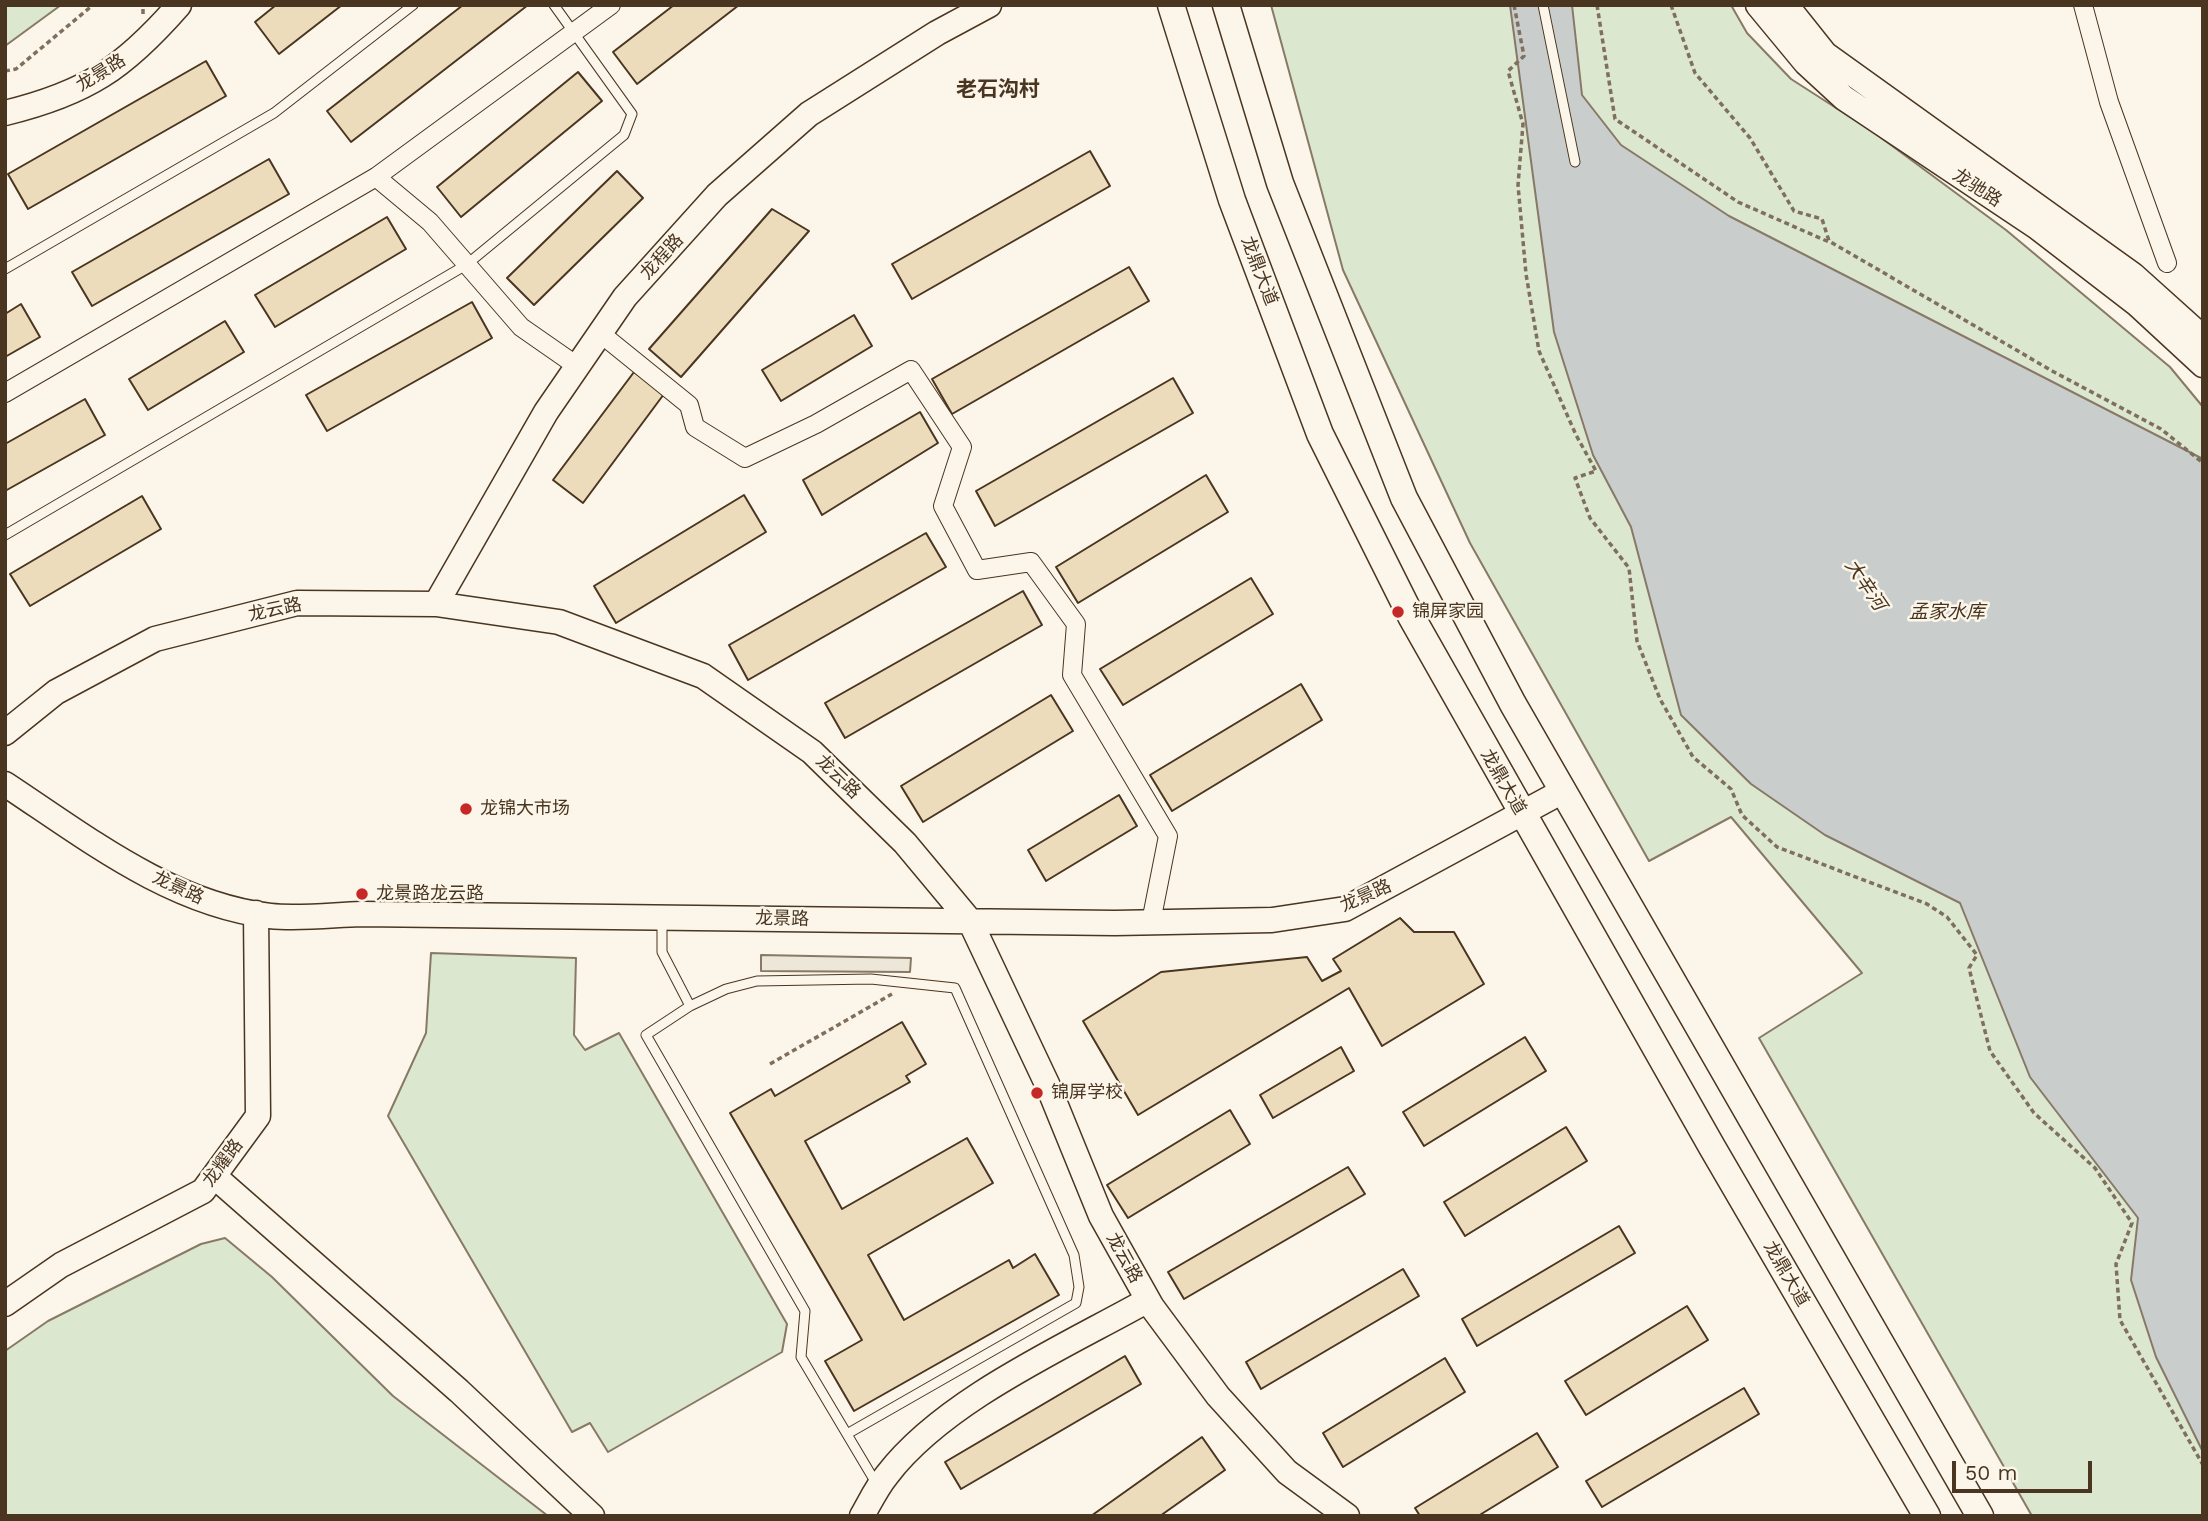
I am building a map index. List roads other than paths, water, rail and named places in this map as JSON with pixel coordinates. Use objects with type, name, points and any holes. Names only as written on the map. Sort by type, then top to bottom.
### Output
[{"type":"main road","name":"龙鼎大道","points":[[1171,5],[1232,200],[1320,434],[1410,616],[1927,1516]]},
{"type":"main road","points":[[1226,5],[1280,183],[1404,498],[1563,791],[1980,1516]]},
{"type":"street","name":"龙景路","points":[[5,113],[88,86],[141,48],[179,5]]},
{"type":"street","points":[[5,393],[376,177],[611,5]]},
{"type":"street","name":"龙程路","points":[[436,604],[546,412],[577,366],[625,297],[717,195],[809,114],[937,33],[989,5]]},
{"type":"street","name":"龙驰路","points":[[1758,5],[1806,63],[1844,98],[2048,235],[2137,304],[2203,365]]},
{"type":"street","name":"龙驰路","points":[[1786,5],[1833,61],[2133,275],[2203,338]]},
{"type":"street","points":[[2083,5],[2109,102],[2167,262]]},
{"type":"street","points":[[376,177],[430,222],[521,327],[577,366]]},
{"type":"street","points":[[600,334],[689,405],[695,427],[745,458],[816,424],[911,370],[962,447],[943,506],[977,570],[1031,562],[1076,624],[1072,675],[1168,836],[1151,922]]},
{"type":"street","name":"龙云路","points":[[5,733],[56,692],[155,639],[297,603],[436,604],[559,622],[703,676],[812,752],[905,843],[970,921],[1048,1086],[1101,1216],[1148,1300],[1218,1395],[1287,1472],[1347,1516]]},
{"type":"street","name":"龙景路","points":[[5,783],[123,862],[207,903],[272,916],[1151,922],[1272,920],[1345,909],[1563,791]]},
{"type":"street","name":"龙耀路","points":[[5,1304],[61,1265],[203,1191],[258,1116],[256,913]]},
{"type":"street","points":[[214,1176],[418,1354],[592,1516]]},
{"type":"street","points":[[862,1516],[887,1474],[937,1424],[1009,1378],[1148,1300]]},
{"type":"lane","points":[[5,269],[274,113],[413,5]]},
{"type":"lane","points":[[5,535],[466,265],[624,135],[632,114],[554,5]]},
{"type":"lane","points":[[1543,5],[1575,162]]},
{"type":"lane","points":[[662,917],[662,952],[690,1006]]},
{"type":"lane","points":[[847,1434],[1076,1303],[1079,1287],[1074,1255],[955,988],[871,979],[757,981],[726,989],[690,1006],[646,1035],[805,1311],[801,1357],[879,1488]]},
{"type":"water","name":"孟家水库","points":[[1510,5],[1572,5],[1582,95],[1621,145],[1729,216],[2203,459],[2203,1452],[2156,1357],[2131,1280],[2138,1218],[2030,1077],[1960,903],[1825,835],[1751,784],[1681,715],[1631,527],[1593,455],[1554,332]]},
{"type":"place","name":"锦屏家园","points":[[1398,612]]},
{"type":"place","name":"龙锦大市场","points":[[466,809]]},
{"type":"place","name":"龙景路龙云路","points":[[362,894]]},
{"type":"place","name":"锦屏学校","points":[[1037,1093]]},
{"type":"district","name":"老石沟村","points":[[998,90]]},
{"type":"water label","name":"大辛河","points":[[1865,585]]}]
